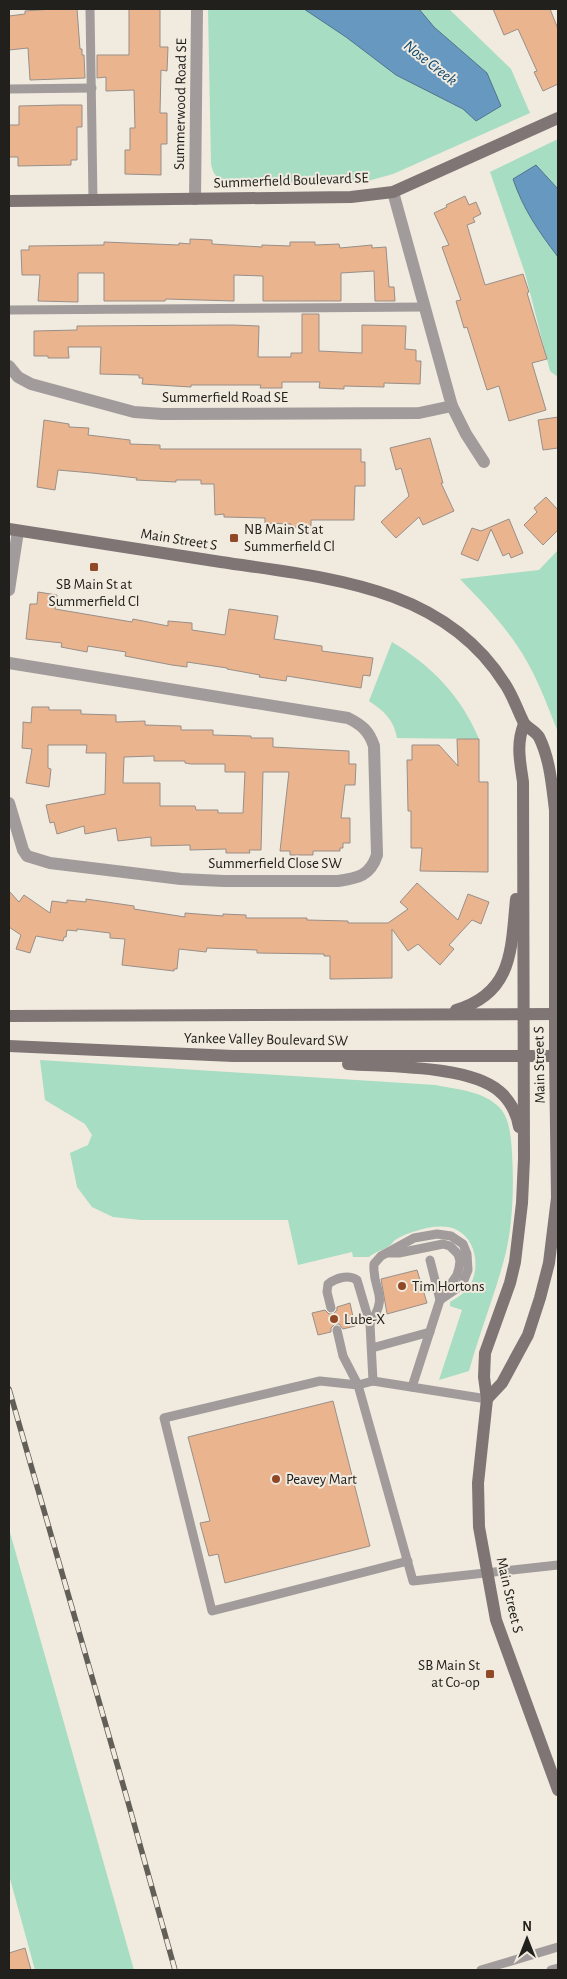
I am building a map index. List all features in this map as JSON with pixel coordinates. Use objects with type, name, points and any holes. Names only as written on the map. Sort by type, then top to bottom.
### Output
[{"type":"main road","name":"Summerfield Boulevard SE","points":[[9,201],[351,197],[393,192],[558,118]]},
{"type":"main road","name":"Main Street S","points":[[14,530],[329,578],[389,594],[422,608],[449,625],[474,646],[505,684],[524,724],[538,735],[545,753],[555,810],[558,1195],[549,1263],[528,1334],[502,1383],[487,1399]]},
{"type":"main road","name":"Main Street S","points":[[524,724],[519,737],[518,752],[523,782],[524,1159],[522,1203],[515,1262],[510,1283],[485,1353],[484,1377],[487,1399],[478,1483],[480,1527],[486,1572],[496,1620],[558,1790]]},
{"type":"main road","points":[[444,1014],[470,1006],[480,1000],[495,987],[503,973],[511,944],[523,837]]},
{"type":"main road","name":"Yankee Valley Boulevard SW","points":[[9,1016],[556,1014]]},
{"type":"main road","name":"Yankee Valley Boulevard SW","points":[[9,1046],[233,1056],[556,1056]]},
{"type":"main road","points":[[233,1056],[420,1069],[476,1079],[498,1090],[512,1107],[518,1122],[524,1159]]},
{"type":"street","name":"Summerwood Road SE","points":[[195,199],[197,9]]},
{"type":"street","points":[[393,192],[452,406],[466,434],[484,462]]},
{"type":"street","name":"Summerfield Road SE","points":[[9,366],[18,377],[31,384],[143,413],[419,413],[452,406]]},
{"type":"street","points":[[9,590],[14,530]]},
{"type":"street","name":"Summerfield Close SW","points":[[9,663],[348,718],[360,724],[370,734],[374,746],[376,855],[373,866],[365,874],[352,879],[338,881],[181,879],[50,863],[27,856],[22,850],[9,803]]},
{"type":"lane","points":[[90,9],[94,200]]},
{"type":"lane","points":[[9,89],[92,88]]},
{"type":"lane","points":[[9,310],[425,307]]},
{"type":"lane","points":[[370,1324],[378,1312],[381,1302],[374,1264],[381,1256],[414,1238],[437,1234],[451,1236],[463,1244],[467,1254],[468,1270],[462,1285],[440,1300]]},
{"type":"lane","points":[[412,1387],[440,1300],[430,1260]]},
{"type":"lane","points":[[331,1308],[327,1292],[328,1284],[334,1280],[353,1277],[357,1280],[370,1324],[373,1382]]},
{"type":"lane","points":[[337,1330],[343,1356],[358,1385],[413,1582],[558,1565]]},
{"type":"lane","points":[[372,1348],[430,1332]]},
{"type":"lane","points":[[408,1561],[212,1611],[164,1418],[320,1381],[358,1385],[373,1382],[487,1399]]},
{"type":"lane","points":[[485,1970],[558,1947]]},
{"type":"lane","points":[[551,1970],[558,1968]]},
{"type":"green space","points":[[208,9],[449,9],[511,69],[530,113],[393,174],[364,182],[228,183],[217,176],[211,164]]},
{"type":"green space","points":[[558,139],[558,377],[550,371],[525,273],[490,172]]},
{"type":"green space","points":[[558,550],[558,732],[540,687],[523,654],[497,618],[460,579],[539,570]]},
{"type":"green space","points":[[392,642],[420,661],[444,683],[472,723],[479,739],[397,738],[391,721],[379,708],[369,701]]},
{"type":"green space","points":[[40,1060],[435,1085],[477,1094],[493,1102],[503,1112],[508,1122],[512,1153],[512,1215],[502,1267],[469,1371],[439,1380],[462,1310],[450,1306],[450,1302],[466,1290],[475,1273],[476,1265],[473,1248],[464,1235],[448,1227],[426,1228],[402,1236],[369,1257],[353,1257],[352,1252],[298,1265],[288,1220],[141,1220],[113,1217],[92,1207],[77,1187],[70,1153],[88,1145],[92,1135],[85,1124],[45,1100]]},
{"type":"green space","points":[[9,1529],[134,1970],[35,1970],[9,1875]]},
{"type":"water","name":"Nose Creek","points":[[304,9],[419,9],[434,27],[487,73],[501,106],[476,121],[463,109],[396,75],[346,37]]},
{"type":"water","points":[[536,165],[558,189],[558,257],[532,220],[513,179]]},
{"type":"building","points":[[77,9],[80,49],[82,49],[82,55],[84,55],[85,78],[30,80],[28,48],[9,50],[9,16],[25,14],[25,11]]},
{"type":"building","points":[[129,9],[160,9],[160,47],[168,47],[167,71],[161,70],[160,113],[167,113],[167,144],[161,144],[161,175],[125,174],[125,150],[130,150],[130,128],[135,128],[134,90],[106,91],[106,77],[97,78],[97,55],[129,55]]},
{"type":"building","points":[[493,9],[550,9],[558,29],[558,84],[543,91],[534,72],[537,71],[518,29],[504,35]]},
{"type":"building","points":[[82,105],[82,127],[77,127],[77,160],[71,160],[71,165],[18,166],[18,157],[9,157],[9,125],[19,125],[19,106]]},
{"type":"building","points":[[465,196],[469,205],[476,202],[481,214],[473,218],[475,222],[467,225],[485,285],[523,274],[547,359],[532,363],[546,410],[509,421],[499,386],[487,390],[467,327],[464,328],[456,301],[461,300],[442,247],[449,245],[434,213]]},
{"type":"building","points":[[190,239],[212,240],[212,244],[262,247],[262,245],[290,246],[290,242],[315,242],[315,245],[339,244],[340,248],[372,245],[372,248],[386,247],[389,287],[394,287],[395,301],[375,301],[374,271],[341,273],[341,301],[263,301],[263,276],[234,275],[234,301],[166,299],[165,301],[104,301],[104,273],[78,273],[78,302],[38,301],[40,275],[22,275],[21,250],[29,250],[29,246],[104,245],[104,242],[179,245],[179,243],[190,244]]},
{"type":"building","points":[[302,314],[319,314],[319,351],[362,353],[362,325],[406,326],[405,349],[416,350],[416,361],[421,361],[420,384],[384,383],[384,387],[344,386],[344,389],[319,388],[320,382],[282,382],[282,388],[260,388],[261,385],[191,385],[191,387],[142,384],[143,378],[139,378],[139,375],[100,374],[101,347],[68,347],[69,358],[34,356],[34,331],[77,330],[77,326],[233,325],[259,326],[258,357],[291,357],[291,353],[302,353]]},
{"type":"building","points":[[558,417],[558,448],[543,450],[538,420]]},
{"type":"building","points":[[44,420],[69,424],[69,427],[89,428],[88,435],[130,440],[130,444],[160,445],[160,449],[361,449],[361,462],[365,462],[365,486],[355,486],[354,520],[311,520],[311,528],[291,527],[291,524],[265,523],[265,518],[224,517],[224,514],[215,515],[214,484],[201,484],[201,480],[176,480],[176,482],[136,480],[137,478],[58,470],[55,490],[37,487]]},
{"type":"building","points":[[430,438],[443,483],[441,483],[454,511],[423,525],[419,517],[396,538],[381,522],[409,496],[401,468],[396,470],[390,448]]},
{"type":"building","points":[[546,497],[558,510],[558,530],[543,545],[524,525],[537,512],[534,508]]},
{"type":"building","points":[[509,519],[523,553],[511,558],[509,553],[503,556],[491,529],[478,561],[461,554],[472,528],[481,531]]},
{"type":"building","points":[[38,592],[57,595],[55,609],[132,622],[133,619],[168,626],[168,621],[192,623],[192,630],[225,635],[229,609],[278,616],[274,639],[322,646],[322,651],[373,658],[370,676],[363,675],[361,688],[287,676],[286,681],[259,677],[260,675],[227,668],[187,662],[187,667],[172,665],[125,656],[126,652],[88,646],[87,652],[61,647],[62,643],[26,639],[30,604],[37,604]]},
{"type":"building","points":[[32,707],[49,707],[49,710],[81,710],[81,714],[116,715],[116,722],[145,721],[145,725],[181,726],[181,730],[213,730],[213,735],[273,738],[273,747],[349,751],[349,764],[356,764],[355,785],[345,785],[341,818],[350,818],[350,843],[343,843],[343,848],[340,848],[340,851],[313,851],[313,855],[290,855],[290,851],[280,851],[289,772],[263,772],[261,850],[249,850],[250,853],[226,853],[226,849],[190,850],[190,845],[151,846],[151,837],[118,841],[116,828],[85,834],[84,826],[57,834],[54,822],[50,823],[46,805],[105,794],[106,753],[86,753],[87,745],[48,745],[48,768],[51,769],[49,787],[26,783],[32,749],[22,748],[23,722],[31,723]],"holes":[[[154,756],[154,761],[225,764],[225,772],[245,772],[243,813],[218,813],[218,810],[196,810],[195,806],[160,806],[160,783],[123,783],[124,757]]]},
{"type":"building","points":[[457,739],[479,739],[479,782],[488,782],[488,872],[420,871],[422,848],[411,848],[411,811],[408,811],[407,760],[412,760],[412,745],[439,745],[458,766]]},
{"type":"building","points":[[417,883],[458,920],[468,894],[489,902],[481,924],[472,920],[449,945],[454,949],[440,965],[418,944],[408,951],[392,929],[392,978],[330,979],[330,956],[324,956],[324,954],[257,953],[257,950],[207,948],[206,952],[179,949],[177,969],[174,969],[174,971],[122,965],[125,939],[110,938],[110,933],[77,929],[77,931],[67,930],[63,941],[36,936],[30,953],[16,949],[21,935],[9,927],[9,891],[19,902],[24,895],[50,913],[52,901],[67,903],[67,900],[86,902],[86,899],[134,906],[134,909],[185,917],[185,913],[223,916],[223,914],[246,915],[246,918],[307,918],[307,920],[348,921],[348,923],[388,923],[408,909],[400,902]]},
{"type":"building","name":"Tim Hortons","points":[[417,1270],[427,1303],[387,1314],[381,1279]]},
{"type":"building","name":"Lube-X","points":[[350,1303],[355,1326],[343,1329],[339,1324],[335,1324],[331,1328],[331,1332],[318,1335],[312,1313],[325,1310],[329,1314],[333,1314],[337,1307]]},
{"type":"building","name":"Peavey Mart","points":[[333,1401],[370,1546],[225,1583],[218,1554],[209,1556],[200,1523],[210,1521],[188,1437]]},
{"type":"building","points":[[25,1948],[31,1970],[9,1970],[9,1953]]},
{"type":"railway","points":[[9,1389],[175,1970]]},
{"type":"place","name":"NB Main St at Summerfield Cl","points":[[234,538]]},
{"type":"place","name":"SB Main St at Summerfield Cl","points":[[94,567]]},
{"type":"place","name":"Tim Hortons","points":[[402,1286]]},
{"type":"place","name":"Lube-X","points":[[334,1319]]},
{"type":"place","name":"Peavey Mart","points":[[276,1479]]},
{"type":"place","name":"SB Main St at Co-op","points":[[490,1674]]}]
